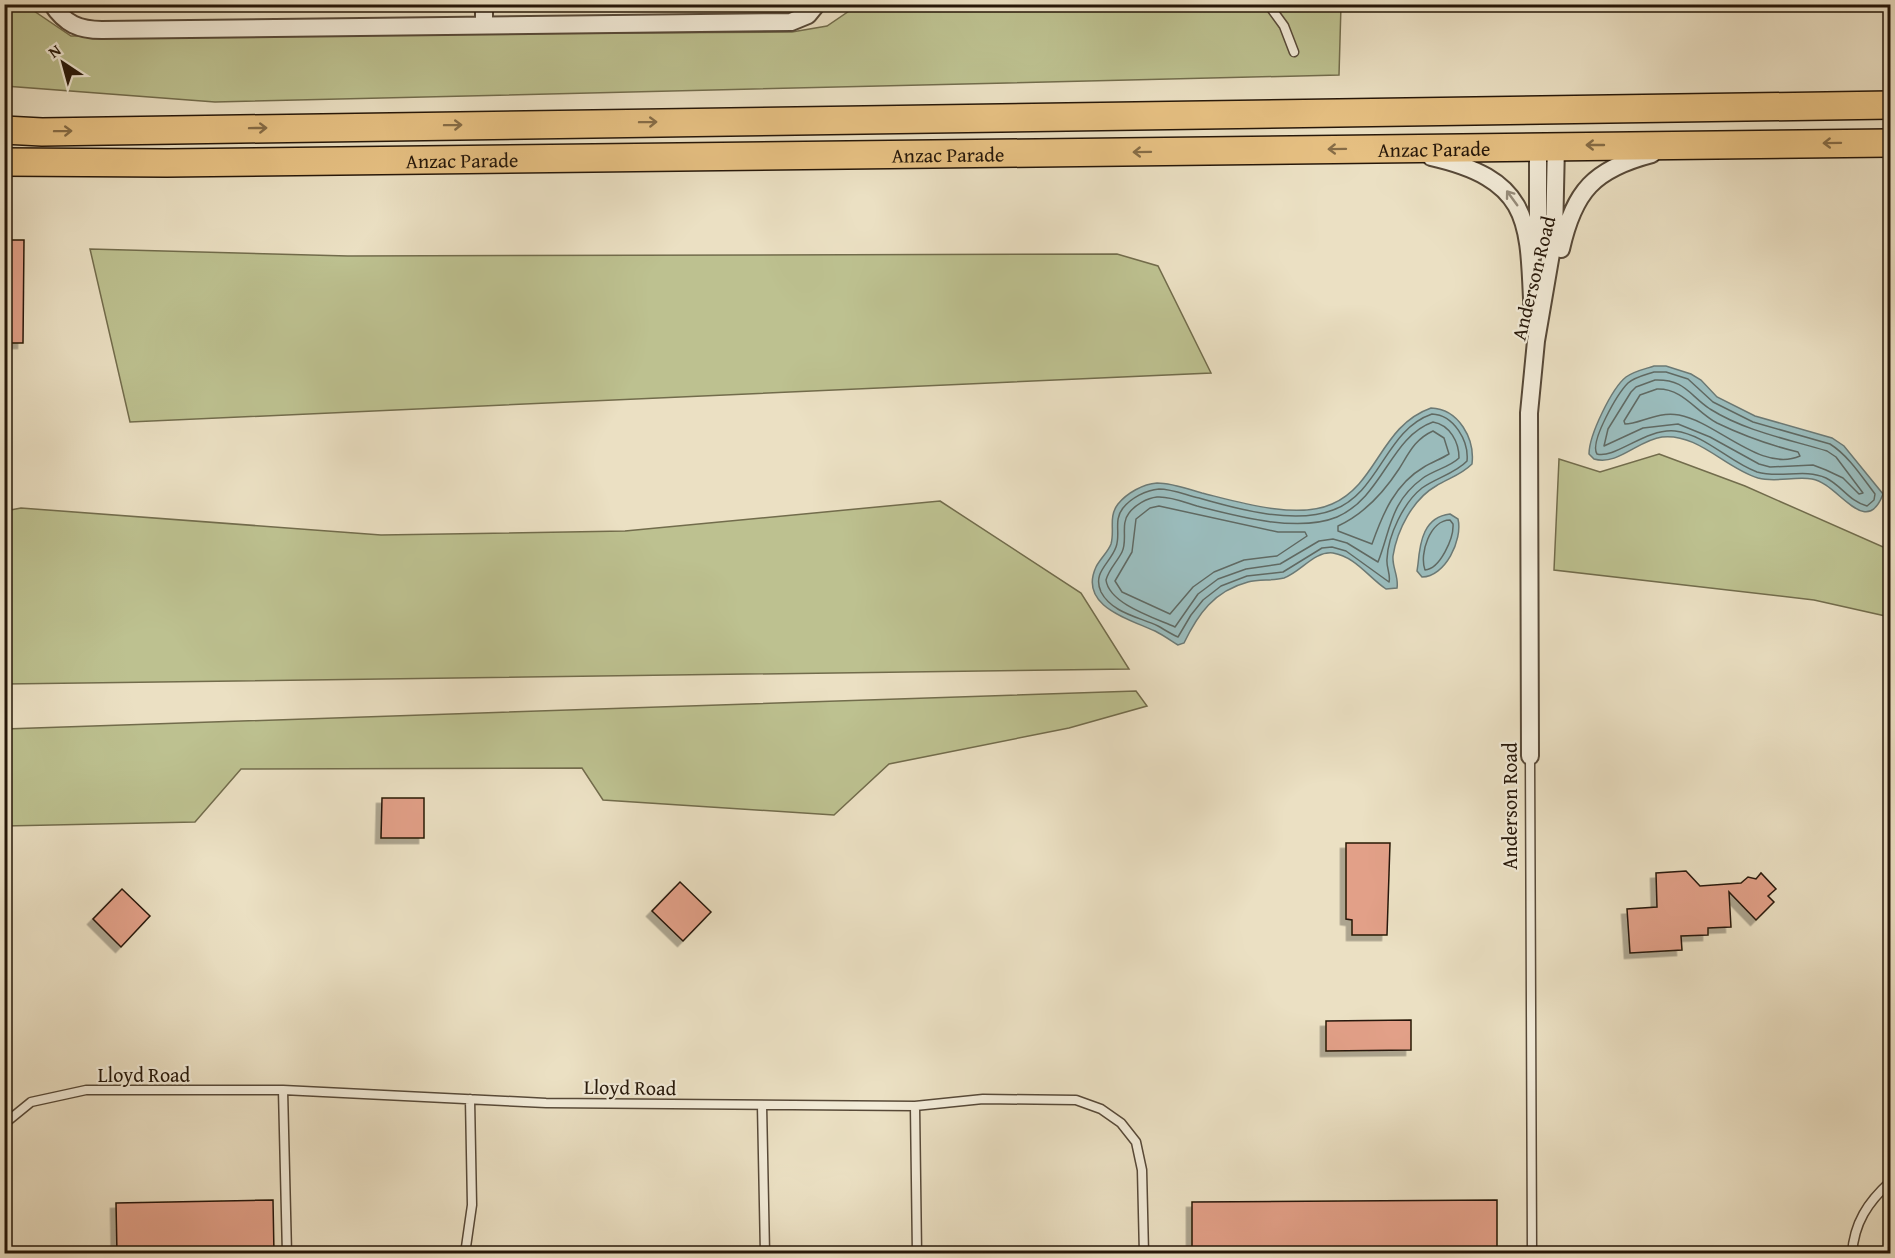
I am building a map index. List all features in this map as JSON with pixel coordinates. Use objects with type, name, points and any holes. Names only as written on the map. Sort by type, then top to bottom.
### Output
[{"type":"main road","name":"Anzac Parade","points":[[4,130],[42,132],[1890,105]]},
{"type":"main road","points":[[1546,111],[1547,145]]},
{"type":"main road","name":"Anzac Parade","points":[[4,162],[167,163],[1391,149],[1547,145],[1890,143]]},
{"type":"street","points":[[52,4],[65,20],[85,30],[791,21],[808,15],[817,4]]},
{"type":"street","points":[[484,4],[484,25]]},
{"type":"street","name":"Anderson Road","points":[[1530,756],[1529,450],[1547,145]]},
{"type":"street","name":"Anderson Road","points":[[1536,350],[1567,223],[1581,194],[1596,177],[1618,164],[1694,145]]},
{"type":"street","name":"Anderson Road","points":[[1391,149],[1454,162],[1478,171],[1498,183],[1512,198],[1524,220],[1528,235],[1536,350]]},
{"type":"lane","points":[[1268,4],[1284,26],[1294,52]]},
{"type":"lane","name":"Anderson Road","points":[[1530,756],[1532,1254]]},
{"type":"lane","name":"Lloyd Road","points":[[4,1124],[31,1102],[86,1090],[283,1090],[470,1099],[762,1105],[915,1106],[983,1099],[1076,1100],[1101,1109],[1121,1123],[1136,1142],[1142,1170],[1144,1254]]},
{"type":"lane","points":[[283,1090],[287,1254]]},
{"type":"lane","points":[[465,1254],[472,1205],[470,1099]]},
{"type":"lane","points":[[762,1105],[765,1254]]},
{"type":"lane","points":[[915,1106],[917,1254]]},
{"type":"lane","points":[[1852,1254],[1857,1224],[1870,1202],[1890,1182]]},
{"type":"green space","points":[[4,5],[25,5],[71,36],[792,32],[827,26],[858,5],[1341,5],[1339,75],[215,102],[5,86]]},
{"type":"green space","points":[[90,249],[348,256],[1117,254],[1158,266],[1211,373],[130,422]]},
{"type":"green space","points":[[1659,454],[1745,486],[1890,550],[1890,617],[1814,600],[1554,570],[1559,459],[1600,472]]},
{"type":"green space","points":[[940,501],[1081,593],[1129,669],[5,684],[5,511],[21,508],[381,535],[625,531]]},
{"type":"green space","points":[[1136,691],[1147,706],[1069,728],[889,764],[834,815],[603,800],[582,768],[241,769],[195,822],[5,826],[5,729]]},
{"type":"water","points":[[1654,366],[1666,366],[1691,374],[1701,380],[1717,397],[1755,416],[1832,438],[1844,446],[1883,494],[1876,507],[1868,512],[1860,511],[1822,483],[1812,479],[1758,478],[1688,440],[1675,437],[1653,439],[1611,459],[1594,459],[1589,454],[1590,446],[1602,412],[1614,391],[1629,375]]},
{"type":"water","points":[[1431,408],[1450,414],[1463,427],[1471,445],[1472,464],[1428,492],[1407,516],[1398,536],[1393,556],[1397,588],[1386,589],[1348,559],[1341,555],[1326,553],[1314,558],[1284,578],[1248,582],[1226,591],[1208,605],[1195,622],[1184,643],[1178,645],[1155,631],[1120,616],[1100,601],[1094,592],[1092,580],[1096,567],[1111,544],[1112,519],[1115,509],[1126,496],[1136,490],[1146,485],[1163,483],[1267,508],[1302,510],[1318,508],[1332,504],[1347,495],[1360,483],[1400,428],[1414,416]]},
{"type":"water","points":[[1450,514],[1458,519],[1459,528],[1455,547],[1438,571],[1422,577],[1417,571],[1420,547],[1425,532],[1434,520]]},
{"type":"building","points":[[4,240],[24,240],[23,343],[4,343]]},
{"type":"building","points":[[382,798],[424,798],[424,838],[381,838]]},
{"type":"building","points":[[1346,843],[1390,843],[1387,935],[1352,935],[1352,920],[1346,919]]},
{"type":"building","points":[[1686,871],[1700,886],[1741,883],[1748,877],[1756,879],[1761,873],[1776,889],[1768,896],[1774,902],[1756,920],[1729,892],[1731,927],[1708,928],[1708,935],[1681,936],[1682,950],[1630,953],[1627,909],[1657,907],[1656,873]]},
{"type":"building","points":[[680,882],[711,912],[683,941],[652,911]]},
{"type":"building","points":[[122,889],[150,916],[121,947],[93,919]]},
{"type":"building","points":[[1411,1020],[1411,1050],[1326,1051],[1326,1021]]},
{"type":"building","points":[[273,1200],[274,1254],[117,1254],[116,1203]]},
{"type":"building","points":[[1497,1200],[1497,1254],[1192,1254],[1192,1202]]}]
